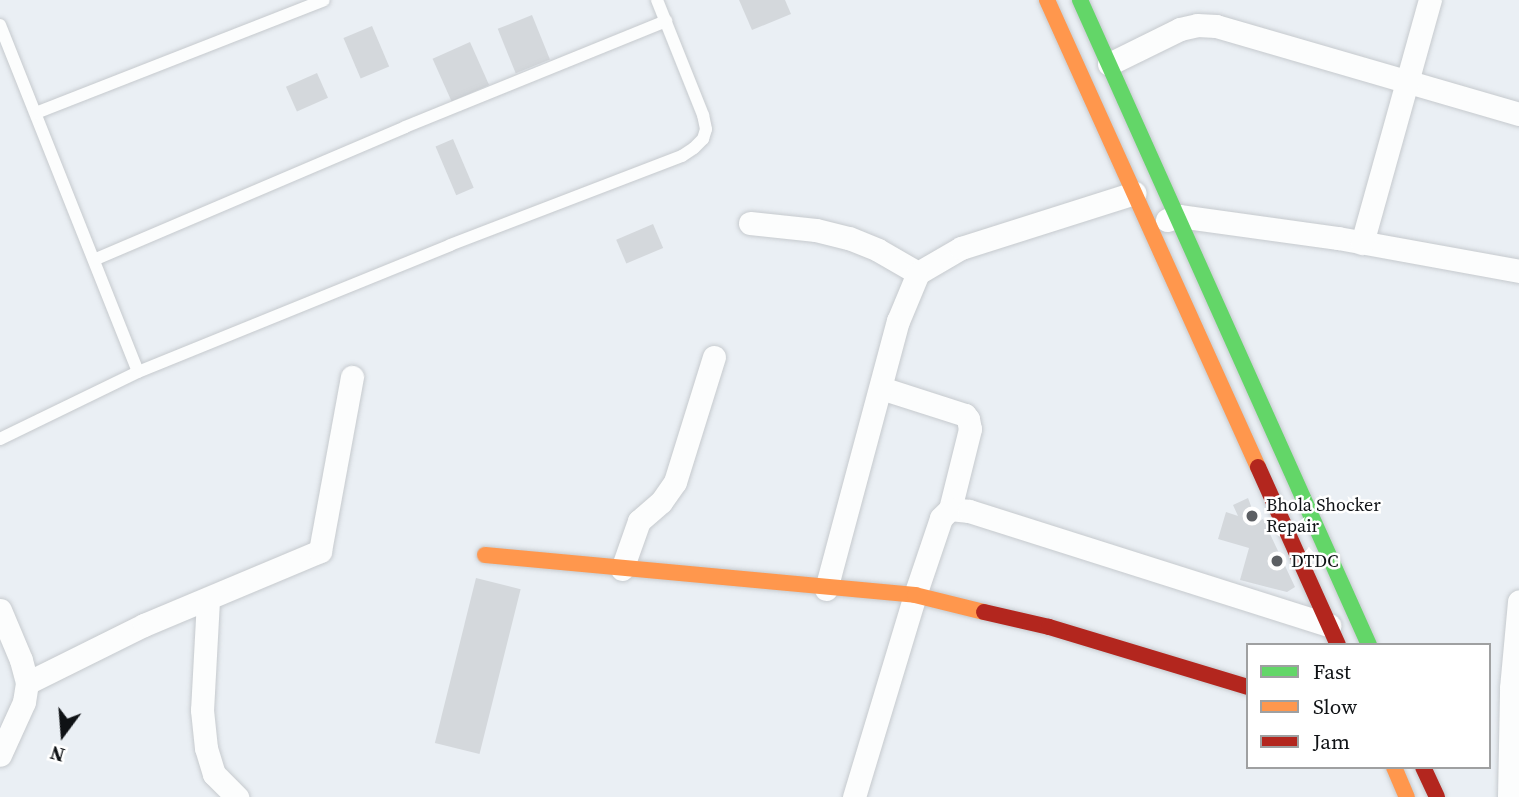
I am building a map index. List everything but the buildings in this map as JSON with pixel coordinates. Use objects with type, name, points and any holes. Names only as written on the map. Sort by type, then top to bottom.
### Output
[{"type":"main road","points":[[1047,0],[1334,635]]},
{"type":"main road","points":[[1080,0],[1368,643]]},
{"type":"main road","points":[[1288,532],[1314,522]]},
{"type":"main road","points":[[485,555],[826,589],[915,595],[1049,627],[1246,686]]},
{"type":"main road","points":[[1395,769],[1407,797]]},
{"type":"main road","points":[[1424,769],[1437,797]]},
{"type":"street","points":[[1363,243],[1430,0]]},
{"type":"street","points":[[1109,64],[1180,29],[1197,25],[1216,26],[1519,114]]},
{"type":"street","points":[[826,589],[898,321],[918,273],[961,248],[1134,192]]},
{"type":"street","points":[[1149,226],[1179,216],[1363,243],[1519,271]]},
{"type":"street","points":[[750,223],[816,230],[849,238],[878,250],[918,273]]},
{"type":"street","points":[[622,569],[639,521],[661,502],[675,482],[714,357]]},
{"type":"street","points":[[27,683],[144,625],[320,551],[352,377]]},
{"type":"street","points":[[855,797],[915,595],[941,518],[950,509],[970,429],[965,415],[881,388]]},
{"type":"street","points":[[950,509],[969,511],[1334,635]]},
{"type":"street","points":[[208,600],[202,710],[206,748],[214,774],[237,797]]},
{"type":"street","points":[[1509,797],[1511,688],[1519,601]]},
{"type":"street","points":[[0,610],[27,683],[24,702],[0,755]]},
{"type":"lane","points":[[36,113],[324,0]]},
{"type":"lane","points":[[0,439],[138,372],[688,152],[703,139],[706,129],[657,0]]},
{"type":"lane","points":[[96,259],[405,127],[666,21]]},
{"type":"lane","points":[[0,25],[96,259],[138,372]]},
{"type":"traffic: fast","points":[[1080,0],[1368,643]]},
{"type":"traffic: slow","points":[[1047,0],[1258,467]]},
{"type":"traffic: slow","points":[[485,555],[915,595],[984,612]]},
{"type":"traffic: slow","points":[[1395,769],[1407,797]]},
{"type":"traffic: jam","points":[[1258,467],[1337,643]]},
{"type":"traffic: jam","points":[[984,612],[1049,627],[1246,686]]},
{"type":"traffic: jam","points":[[1424,769],[1437,797]]},
{"type":"place","name":"Bhola Shocker Repair","points":[[1252,516]]},
{"type":"place","name":"DTDC","points":[[1277,561]]}]
